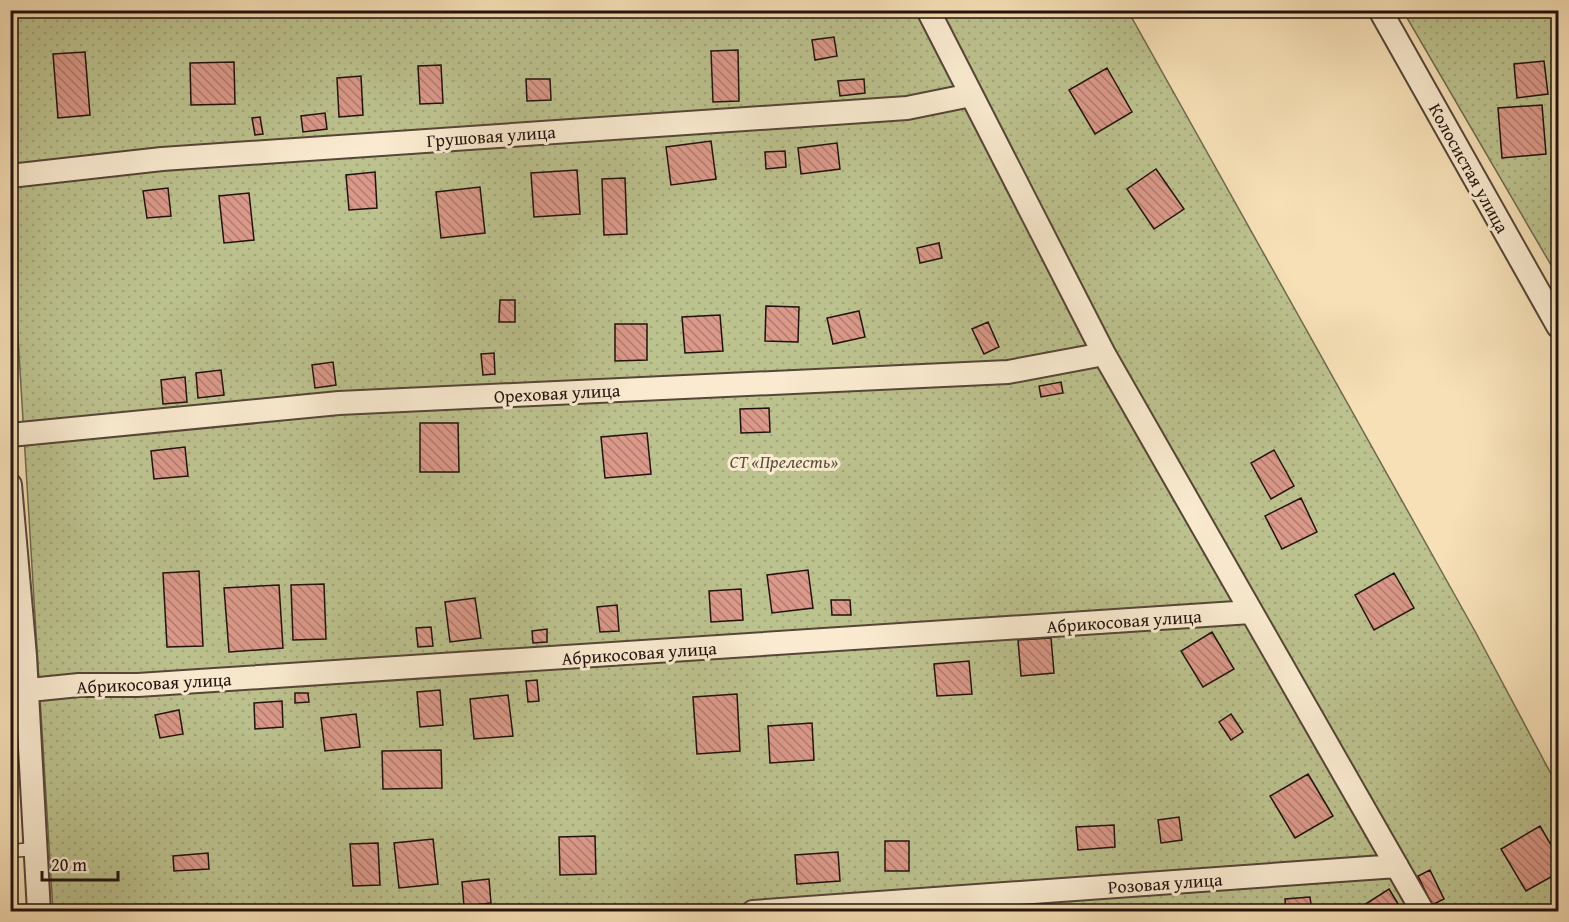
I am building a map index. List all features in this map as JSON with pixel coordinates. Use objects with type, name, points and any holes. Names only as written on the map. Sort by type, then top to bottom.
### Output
[{"type":"street","points":[[928,10],[1104,354],[1423,912]]},
{"type":"street","name":"Колосистая улица","points":[[1380,10],[1557,321]]},
{"type":"street","name":"Грушовая улица","points":[[10,176],[174,158],[906,108],[971,95]]},
{"type":"street","name":"Ореховая улица","points":[[10,435],[339,404],[1008,372],[1104,354]]},
{"type":"street","points":[[10,485],[18,692],[35,849],[39,912]]},
{"type":"street","name":"Абрикосовая улица","points":[[18,692],[79,685],[138,685],[1251,612]]},
{"type":"street","name":"Розовая улица","points":[[753,912],[1397,866]]},
{"type":"lane","points":[[10,850],[35,849]]},
{"type":"green space","name":"СТ «Прелесть»","points":[[10,11],[1128,11],[1476,633],[1558,787],[1558,911],[53,911],[11,223]]},
{"type":"green space","points":[[1403,11],[1558,11],[1558,277]]},
{"type":"building","points":[[834,37],[837,56],[815,60],[812,40]]},
{"type":"building","points":[[738,50],[739,101],[713,102],[711,51]]},
{"type":"building","points":[[85,52],[90,115],[58,118],[53,54]]},
{"type":"building","points":[[1544,61],[1548,94],[1517,98],[1514,64]]},
{"type":"building","points":[[234,62],[235,104],[191,105],[190,63]]},
{"type":"building","points":[[441,65],[443,103],[420,104],[418,66]]},
{"type":"building","points":[[1107,68],[1132,112],[1095,134],[1069,90]]},
{"type":"building","points":[[361,76],[363,115],[339,117],[337,78]]},
{"type":"building","points":[[526,79],[550,79],[551,100],[527,101]]},
{"type":"building","points":[[864,79],[865,93],[840,96],[838,81]]},
{"type":"building","points":[[1542,105],[1546,154],[1502,158],[1498,108]]},
{"type":"building","points":[[325,113],[327,129],[303,132],[301,116]]},
{"type":"building","points":[[260,117],[263,134],[255,135],[252,118]]},
{"type":"building","points":[[711,141],[716,179],[671,185],[666,147]]},
{"type":"building","points":[[837,143],[840,169],[801,174],[798,148]]},
{"type":"building","points":[[785,151],[786,167],[766,169],[765,152]]},
{"type":"building","points":[[1156,169],[1184,209],[1154,229],[1127,189]]},
{"type":"building","points":[[577,170],[580,214],[534,217],[531,173]]},
{"type":"building","points":[[375,172],[377,208],[349,210],[346,175]]},
{"type":"building","points":[[625,178],[627,234],[604,235],[602,179]]},
{"type":"building","points":[[480,187],[485,233],[441,238],[436,192]]},
{"type":"building","points":[[168,188],[171,216],[147,218],[143,191]]},
{"type":"building","points":[[249,193],[254,240],[224,243],[219,196]]},
{"type":"building","points":[[939,243],[942,258],[920,263],[917,248]]},
{"type":"building","points":[[500,300],[515,300],[515,322],[499,322]]},
{"type":"building","points":[[766,306],[799,307],[798,342],[765,341]]},
{"type":"building","points":[[859,311],[865,337],[833,344],[827,318]]},
{"type":"building","points":[[720,315],[723,351],[685,353],[682,317]]},
{"type":"building","points":[[988,322],[999,347],[984,354],[972,329]]},
{"type":"building","points":[[615,324],[647,324],[647,360],[615,361]]},
{"type":"building","points":[[494,353],[495,374],[483,375],[481,354]]},
{"type":"building","points":[[333,362],[336,385],[315,388],[312,365]]},
{"type":"building","points":[[221,370],[224,395],[198,398],[196,373]]},
{"type":"building","points":[[185,377],[187,402],[163,404],[161,380]]},
{"type":"building","points":[[1061,382],[1063,393],[1041,397],[1039,386]]},
{"type":"building","points":[[769,408],[770,432],[741,433],[740,409]]},
{"type":"building","points":[[420,423],[458,423],[459,472],[420,472]]},
{"type":"building","points":[[647,433],[651,474],[605,478],[601,437]]},
{"type":"building","points":[[185,447],[188,476],[154,479],[151,451]]},
{"type":"building","points":[[1274,450],[1294,486],[1271,499],[1251,463]]},
{"type":"building","points":[[1301,498],[1317,532],[1282,549],[1265,516]]},
{"type":"building","points":[[808,570],[813,608],[772,613],[767,575]]},
{"type":"building","points":[[199,571],[203,646],[167,647],[163,573]]},
{"type":"building","points":[[1394,573],[1414,608],[1374,630],[1355,595]]},
{"type":"building","points":[[324,584],[326,639],[293,640],[291,585]]},
{"type":"building","points":[[279,585],[283,648],[229,652],[224,588]]},
{"type":"building","points":[[741,589],[743,620],[711,622],[709,591]]},
{"type":"building","points":[[475,598],[481,638],[450,642],[445,602]]},
{"type":"building","points":[[831,600],[850,600],[851,615],[832,615]]},
{"type":"building","points":[[617,605],[619,631],[600,632],[597,607]]},
{"type":"building","points":[[431,627],[433,646],[418,647],[416,628]]},
{"type":"building","points":[[547,629],[547,642],[533,643],[532,631]]},
{"type":"building","points":[[1212,632],[1234,669],[1203,687],[1181,651]]},
{"type":"building","points":[[1051,638],[1054,673],[1021,676],[1018,640]]},
{"type":"building","points":[[969,661],[972,694],[937,696],[934,664]]},
{"type":"building","points":[[537,680],[539,701],[528,702],[526,681]]},
{"type":"building","points":[[440,690],[443,725],[420,727],[417,692]]},
{"type":"building","points":[[295,693],[308,693],[309,702],[295,703]]},
{"type":"building","points":[[737,694],[740,751],[697,754],[693,697]]},
{"type":"building","points":[[508,695],[513,736],[474,739],[470,699]]},
{"type":"building","points":[[282,701],[283,727],[255,729],[254,703]]},
{"type":"building","points":[[179,710],[183,734],[160,738],[155,715]]},
{"type":"building","points":[[356,714],[360,747],[325,751],[321,718]]},
{"type":"building","points":[[1231,714],[1243,732],[1231,740],[1219,722]]},
{"type":"building","points":[[812,723],[814,760],[770,763],[768,726]]},
{"type":"building","points":[[441,750],[442,788],[383,789],[382,751]]},
{"type":"building","points":[[1308,774],[1333,816],[1295,838],[1270,796]]},
{"type":"building","points":[[1179,817],[1182,840],[1161,843],[1158,820]]},
{"type":"building","points":[[1114,825],[1115,847],[1078,850],[1076,827]]},
{"type":"building","points":[[1540,826],[1558,857],[1558,873],[1526,891],[1501,849]]},
{"type":"building","points":[[595,836],[596,874],[560,875],[559,837]]},
{"type":"building","points":[[433,839],[438,884],[399,888],[394,843]]},
{"type":"building","points":[[885,841],[909,841],[909,871],[885,871]]},
{"type":"building","points":[[378,843],[380,885],[353,886],[350,844]]},
{"type":"building","points":[[838,852],[840,881],[797,884],[795,855]]},
{"type":"building","points":[[208,853],[209,869],[174,871],[173,856]]},
{"type":"building","points":[[1430,870],[1444,899],[1432,905],[1418,876]]},
{"type":"building","points":[[489,879],[491,903],[464,906],[462,882]]},
{"type":"building","points":[[1389,889],[1403,912],[1353,912]]},
{"type":"building","points":[[1310,897],[1312,912],[1286,912],[1285,899]]},
{"type":"building","points":[[1218,906],[1218,912],[1202,912],[1202,907]]}]
